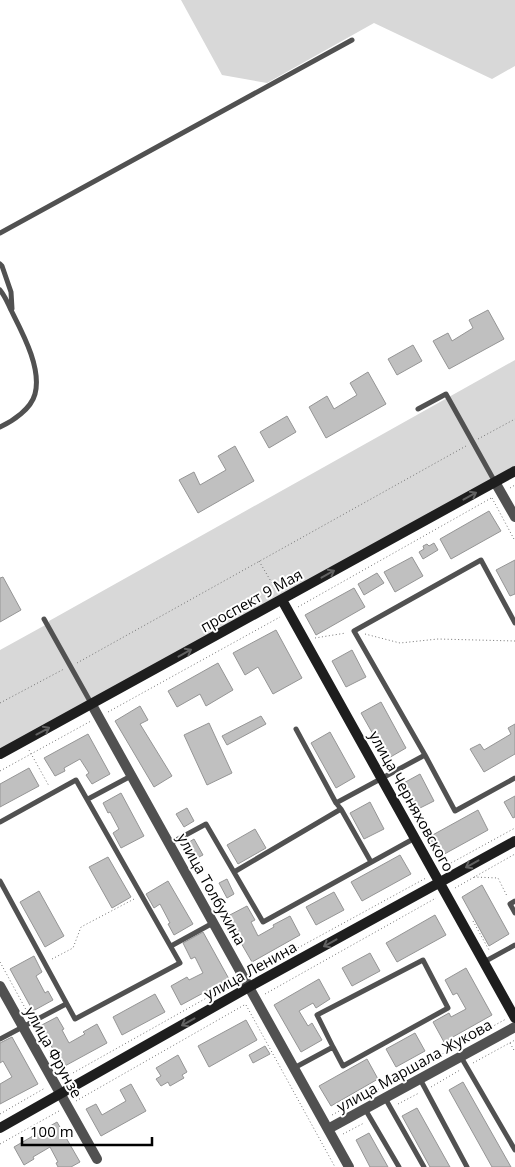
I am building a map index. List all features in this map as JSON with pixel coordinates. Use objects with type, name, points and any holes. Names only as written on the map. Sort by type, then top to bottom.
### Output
[{"type":"street","name":"проспект 9 Мая","points":[[0,754],[515,471]]},
{"type":"street","points":[[495,482],[515,517]]},
{"type":"street","name":"улица Черняховского","points":[[282,600],[514,1017]]},
{"type":"street","name":"улица Толбухина","points":[[92,705],[349,1167]]},
{"type":"street","name":"улица Ленина","points":[[0,1128],[249,987],[437,877],[515,841]]},
{"type":"street","name":"улица Фрунзе","points":[[0,986],[97,1159]]},
{"type":"street","name":"улица Маршала Жукова","points":[[325,1124],[364,1109],[515,1027]]},
{"type":"lane","points":[[0,233],[352,40]]},
{"type":"lane","points":[[0,264],[11,292],[12,312]]},
{"type":"lane","points":[[0,290],[30,351],[37,383],[31,403],[17,417],[0,427]]},
{"type":"lane","points":[[418,409],[446,394],[495,482]]},
{"type":"lane","points":[[515,623],[481,560],[354,631],[455,811],[515,778]]},
{"type":"lane","points":[[44,619],[92,705]]},
{"type":"lane","points":[[296,729],[336,803],[371,862]]},
{"type":"lane","points":[[336,803],[425,755]]},
{"type":"lane","points":[[88,799],[131,776]]},
{"type":"lane","points":[[0,822],[76,780],[180,963],[75,1020],[0,881]]},
{"type":"lane","points":[[234,872],[340,809]]},
{"type":"lane","points":[[169,844],[206,824],[263,922],[415,838]]},
{"type":"lane","points":[[513,903],[515,913]]},
{"type":"lane","points":[[171,946],[213,923]]},
{"type":"lane","points":[[484,962],[515,945]]},
{"type":"lane","points":[[422,960],[448,1008],[343,1066],[333,1047],[317,1015],[422,960]]},
{"type":"lane","points":[[0,1038],[66,1004]]},
{"type":"lane","points":[[294,1068],[333,1047]]},
{"type":"lane","points":[[461,1056],[515,1150]]},
{"type":"lane","points":[[420,1079],[467,1167]]},
{"type":"lane","points":[[385,1097],[424,1167]]},
{"type":"lane","points":[[364,1109],[398,1167]]},
{"type":"path","points":[[0,703],[515,419]]},
{"type":"path","points":[[0,772],[515,485]]},
{"type":"path","points":[[492,498],[515,541]]},
{"type":"path","points":[[259,560],[282,600]]},
{"type":"path","points":[[304,639],[354,631],[400,643],[438,638],[515,641]]},
{"type":"path","points":[[31,754],[53,793]]},
{"type":"path","points":[[0,1114],[244,977],[437,877],[515,828]]},
{"type":"path","points":[[474,877],[498,878],[513,903]]},
{"type":"path","points":[[44,963],[73,948],[81,927],[142,894]]},
{"type":"path","points":[[246,1004],[335,1167]]},
{"type":"path","points":[[325,1124],[514,1017]]},
{"type":"shaded area","points":[[181,0],[515,0],[515,66],[492,79],[374,23],[267,83],[222,75]]},
{"type":"shaded area","points":[[515,360],[515,466],[0,752],[0,650]]},
{"type":"building","points":[[488,310],[504,339],[449,369],[433,341],[448,333],[452,341],[473,328],[469,320]]},
{"type":"building","points":[[413,345],[422,361],[397,375],[388,359]]},
{"type":"building","points":[[368,372],[386,404],[326,438],[309,407],[327,396],[334,409],[357,395],[350,383]]},
{"type":"building","points":[[287,416],[296,432],[269,448],[260,432]]},
{"type":"building","points":[[235,446],[254,481],[198,513],[179,480],[194,472],[200,485],[226,470],[218,456]]},
{"type":"building","points":[[489,511],[501,531],[451,559],[440,539]]},
{"type":"building","points":[[434,543],[438,550],[423,559],[419,552],[424,549],[423,546],[427,544],[429,546]]},
{"type":"building","points":[[412,557],[423,576],[395,592],[384,572]]},
{"type":"building","points":[[515,560],[515,594],[510,596],[496,570]]},
{"type":"building","points":[[377,573],[384,583],[364,595],[358,584]]},
{"type":"building","points":[[3,577],[21,610],[0,622],[0,578]]},
{"type":"building","points":[[354,588],[365,607],[316,635],[305,615]]},
{"type":"building","points":[[276,630],[302,678],[273,694],[258,667],[245,675],[233,653]]},
{"type":"building","points":[[352,650],[366,677],[346,687],[332,661]]},
{"type":"building","points":[[218,663],[233,690],[206,706],[200,694],[177,707],[168,691]]},
{"type":"building","points":[[381,702],[406,748],[387,759],[361,713]]},
{"type":"building","points":[[140,706],[148,720],[140,724],[172,776],[154,787],[115,721]]},
{"type":"building","points":[[261,716],[266,724],[227,745],[222,736]]},
{"type":"building","points":[[209,723],[232,773],[207,785],[184,735]]},
{"type":"building","points":[[515,724],[515,754],[484,772],[470,749],[480,744],[484,750],[511,734],[508,728]]},
{"type":"building","points":[[330,732],[355,777],[336,788],[311,743]]},
{"type":"building","points":[[88,734],[110,774],[92,784],[86,775],[89,773],[80,759],[64,768],[65,771],[55,776],[44,758]]},
{"type":"building","points":[[29,768],[39,786],[0,807],[0,784]]},
{"type":"building","points":[[420,774],[434,801],[414,811],[400,785]]},
{"type":"building","points":[[121,793],[144,836],[121,848],[113,833],[119,829],[103,803]]},
{"type":"building","points":[[515,796],[515,817],[513,818],[504,802]]},
{"type":"building","points":[[370,802],[384,829],[364,839],[350,813]]},
{"type":"building","points":[[187,808],[194,821],[184,827],[176,814]]},
{"type":"building","points":[[478,810],[488,830],[439,857],[429,837]]},
{"type":"building","points":[[255,829],[266,848],[238,864],[227,845]]},
{"type":"building","points":[[194,839],[203,855],[195,859],[186,844]]},
{"type":"building","points":[[400,855],[411,874],[362,901],[351,882]]},
{"type":"building","points":[[108,857],[131,897],[112,908],[89,867]]},
{"type":"building","points":[[227,879],[234,894],[227,898],[219,883]]},
{"type":"building","points":[[168,881],[193,924],[174,935],[160,904],[154,908],[146,894]]},
{"type":"building","points":[[482,885],[509,934],[489,946],[462,897]]},
{"type":"building","points":[[39,891],[64,936],[45,947],[20,902]]},
{"type":"building","points":[[334,892],[344,910],[316,925],[306,907]]},
{"type":"building","points":[[247,906],[255,920],[251,922],[258,936],[290,916],[300,935],[252,962],[226,917]]},
{"type":"building","points":[[435,915],[446,935],[397,962],[386,943]]},
{"type":"building","points":[[203,932],[229,979],[181,1005],[171,986],[187,977],[189,980],[203,973],[195,957],[191,959],[183,943]]},
{"type":"building","points":[[370,953],[380,971],[352,986],[342,968]]},
{"type":"building","points":[[34,956],[42,972],[36,976],[45,993],[48,991],[53,1000],[33,1011],[10,969]]},
{"type":"building","points":[[466,968],[492,1015],[444,1042],[433,1022],[449,1013],[451,1017],[466,1009],[457,993],[453,995],[445,980]]},
{"type":"building","points":[[319,979],[330,999],[316,1008],[313,1003],[299,1011],[308,1026],[312,1023],[322,1040],[301,1052],[274,1005]]},
{"type":"building","points":[[155,994],[165,1012],[122,1035],[113,1017]]},
{"type":"building","points":[[57,1017],[69,1043],[85,1034],[83,1032],[97,1024],[107,1043],[63,1067],[40,1026]]},
{"type":"building","points":[[246,1020],[257,1040],[209,1067],[198,1046]]},
{"type":"building","points":[[415,1033],[425,1051],[396,1067],[386,1049]]},
{"type":"building","points":[[12,1037],[38,1084],[0,1104],[0,1084],[12,1077],[3,1061],[0,1063],[0,1043]]},
{"type":"building","points":[[265,1046],[270,1054],[253,1063],[249,1055]]},
{"type":"building","points":[[178,1055],[187,1072],[182,1075],[184,1078],[170,1086],[168,1082],[161,1086],[156,1079],[161,1076],[156,1068]]},
{"type":"building","points":[[367,1059],[378,1079],[331,1106],[319,1086]]},
{"type":"building","points":[[463,1082],[511,1167],[492,1167],[449,1090]]},
{"type":"building","points":[[131,1084],[146,1111],[101,1136],[86,1109],[96,1104],[102,1115],[126,1101],[120,1090]]},
{"type":"building","points":[[417,1108],[450,1167],[430,1167],[402,1116]]},
{"type":"building","points":[[57,1122],[80,1162],[71,1167],[58,1167],[56,1163],[58,1162],[50,1147],[24,1165],[14,1147]]},
{"type":"building","points":[[369,1133],[388,1167],[370,1167],[356,1140]]}]
